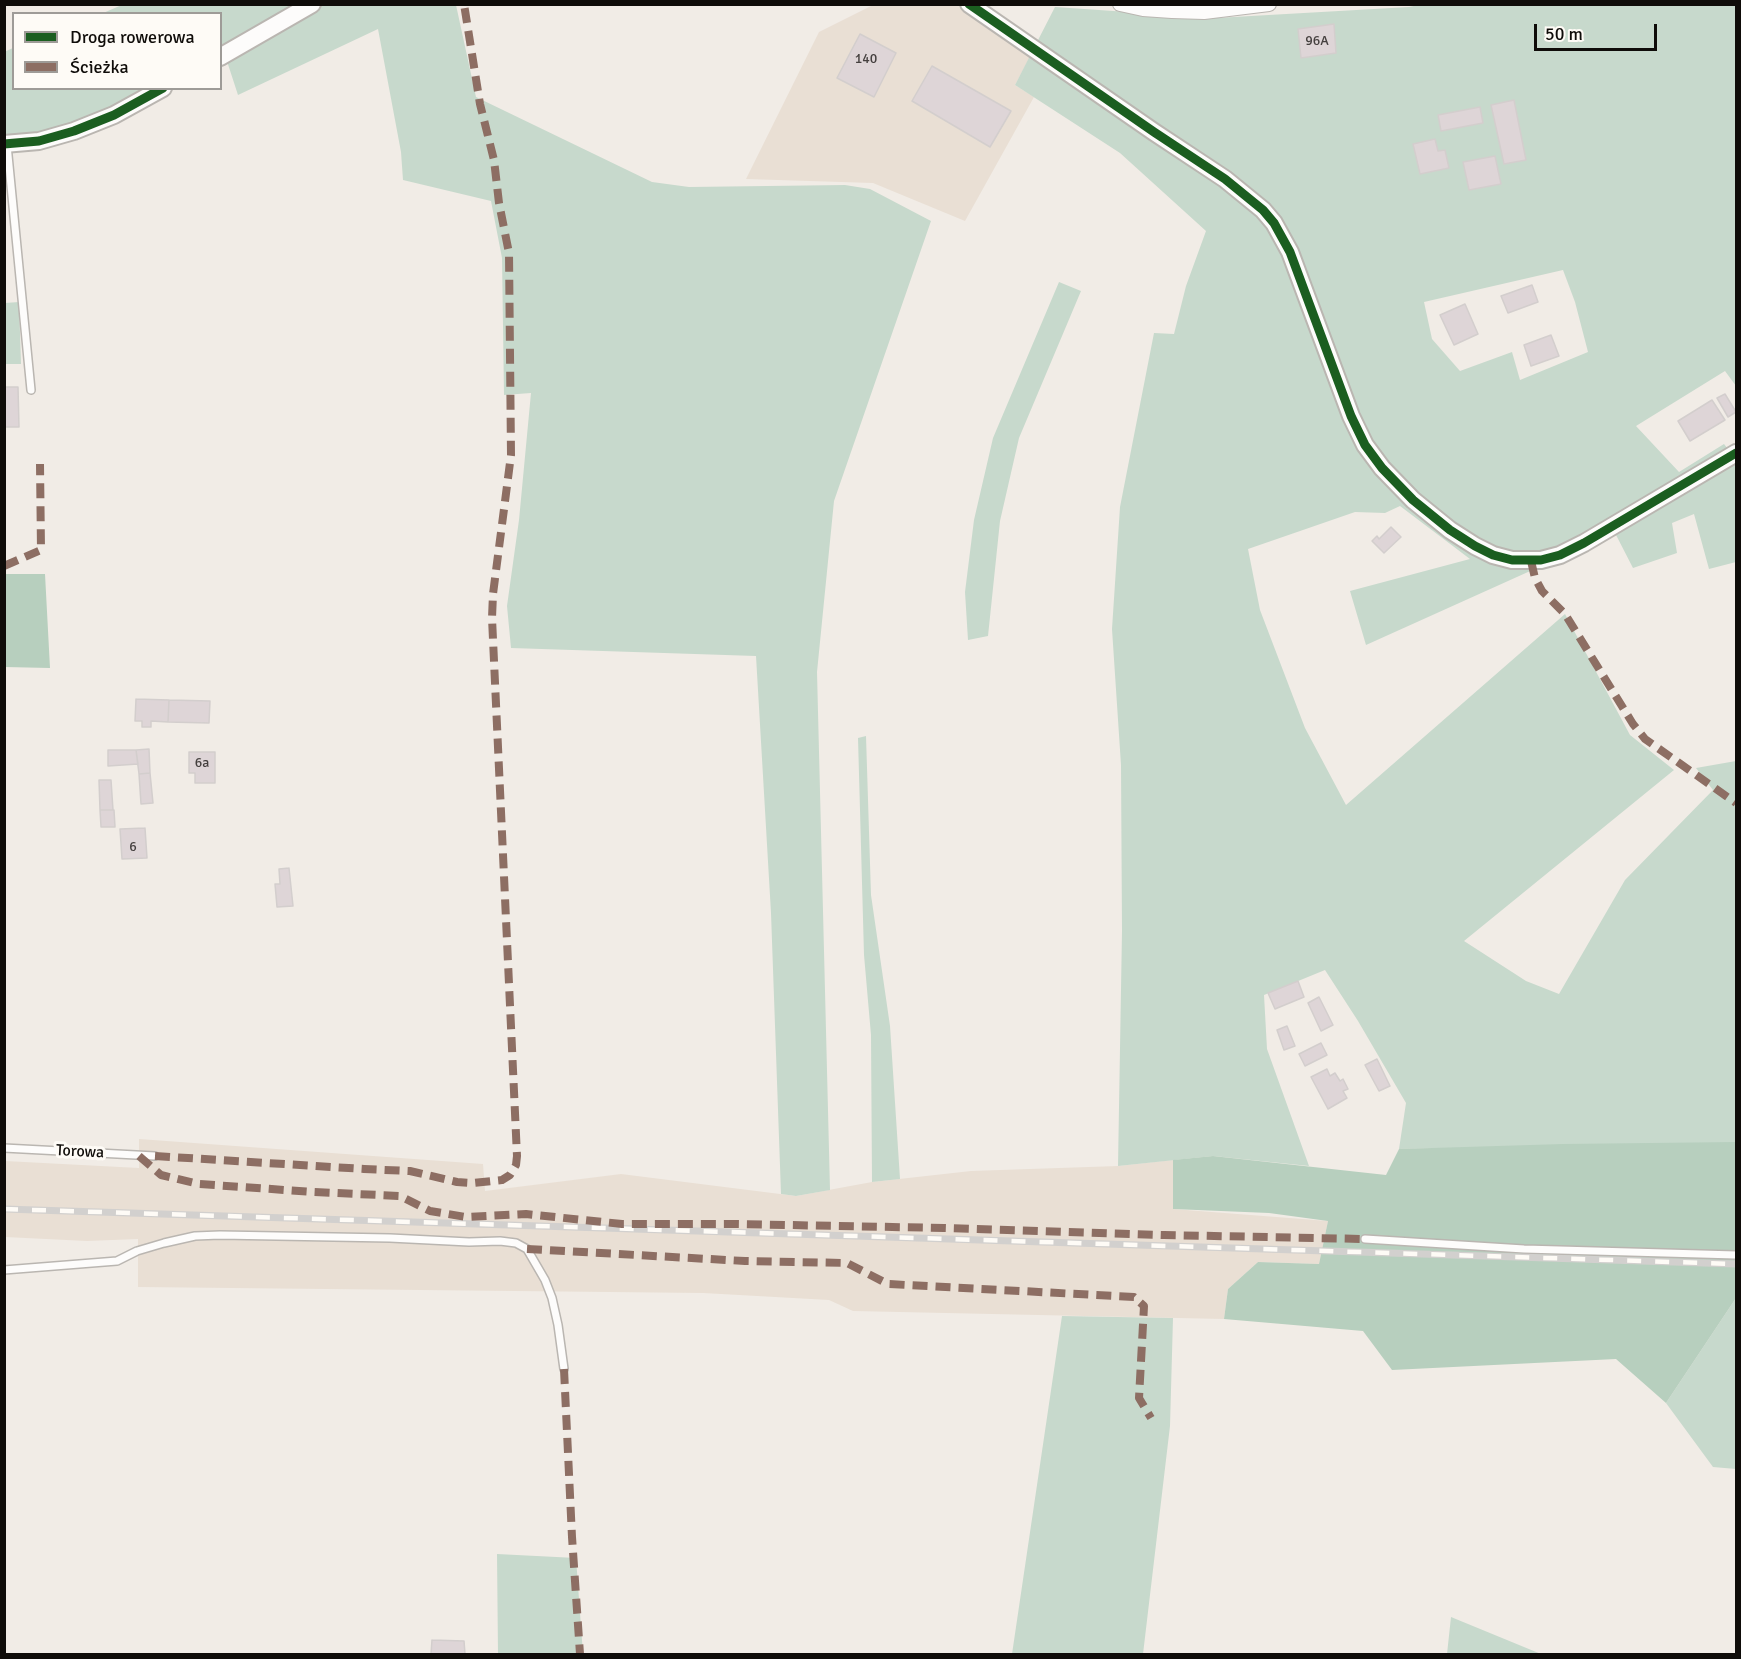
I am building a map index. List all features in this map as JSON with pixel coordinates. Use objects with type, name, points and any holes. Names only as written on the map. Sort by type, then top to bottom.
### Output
[{"type":"street","points":[[222,56],[312,4]]},
{"type":"street","points":[[969,4],[1154,132],[1225,178],[1263,210],[1274,223],[1295,262],[1351,417],[1365,445],[1382,468],[1413,500],[1450,530],[1475,546],[1493,555],[1512,560],[1541,560],[1560,555],[1737,453]]},
{"type":"street","points":[[1120,4],[1172,12],[1204,12],[1269,4]]},
{"type":"street","points":[[6,144],[39,141],[74,131],[114,115],[159,90]]},
{"type":"lane","points":[[6,144],[31,390]]},
{"type":"lane","name":"Torowa","points":[[4,1148],[155,1156]]},
{"type":"lane","points":[[4,1270],[117,1261],[137,1251],[195,1236],[390,1238],[516,1243],[527,1249],[545,1280],[552,1298],[564,1369]]},
{"type":"lane","points":[[1365,1239],[1524,1249],[1737,1255]]},
{"type":"shaded area","points":[[873,5],[960,5],[1031,55],[1015,85],[1034,97],[965,221],[873,183],[746,179],[819,32]]},
{"type":"shaded area","points":[[139,1139],[483,1164],[485,1191],[621,1174],[796,1196],[872,1182],[971,1171],[1118,1166],[1173,1160],[1173,1209],[1328,1221],[1319,1264],[1258,1262],[1228,1289],[1224,1319],[853,1311],[829,1300],[703,1293],[138,1287],[138,1239],[87,1241],[5,1237],[5,1161],[139,1168]]},
{"type":"green space","points":[[124,4],[456,5],[476,97],[652,182],[689,187],[845,185],[870,189],[931,221],[834,501],[817,672],[830,1190],[796,1196],[781,1194],[771,913],[756,656],[511,648],[507,606],[519,520],[531,393],[504,395],[502,258],[491,201],[403,180],[401,152],[378,29],[238,95],[222,50],[222,12],[106,12]]},
{"type":"green space","points":[[1423,4],[1736,5],[1736,386],[1725,371],[1636,426],[1679,472],[1724,444],[1734,457],[1736,456],[1736,562],[1709,569],[1694,514],[1672,523],[1677,553],[1633,568],[1615,533],[1570,560],[1528,572],[1366,645],[1350,591],[1470,559],[1400,506],[1385,513],[1355,512],[1248,549],[1260,610],[1305,728],[1346,805],[1565,614],[1630,735],[1674,770],[1464,941],[1526,981],[1559,994],[1625,880],[1713,790],[1696,768],[1736,761],[1736,1143],[1399,1149],[1406,1103],[1325,970],[1264,995],[1267,1049],[1309,1166],[1213,1156],[1118,1166],[1122,931],[1121,765],[1112,629],[1120,507],[1154,333],[1174,334],[1186,286],[1206,231],[1120,153],[1015,85],[1055,7],[1216,18],[1409,7]],"holes":[[[1563,270],[1575,302],[1588,352],[1520,380],[1512,352],[1460,371],[1432,339],[1424,302]]]},
{"type":"green space","points":[[12,48],[12,90],[146,90],[89,118],[50,131],[5,136],[4,52]]},
{"type":"green space","points":[[1059,282],[1081,291],[1019,438],[1000,521],[988,636],[968,640],[965,592],[974,520],[993,438]]},
{"type":"green space","points":[[19,302],[21,364],[5,364],[5,303]]},
{"type":"green space","points":[[5,574],[45,574],[50,668],[5,667]]},
{"type":"green space","points":[[866,736],[871,895],[890,1026],[900,1179],[872,1182],[871,1035],[864,955],[858,738]]},
{"type":"green space","points":[[1736,1142],[1736,1298],[1666,1403],[1616,1359],[1392,1370],[1363,1331],[1224,1319],[1228,1289],[1258,1262],[1319,1264],[1328,1221],[1269,1213],[1173,1209],[1173,1160],[1213,1156],[1386,1175],[1399,1149]]},
{"type":"green space","points":[[1736,1298],[1736,1469],[1713,1467],[1666,1403]]},
{"type":"green space","points":[[1062,1316],[1173,1318],[1170,1426],[1143,1654],[1012,1654]]},
{"type":"green space","points":[[497,1554],[576,1558],[583,1654],[498,1654]]},
{"type":"green space","points":[[1451,1617],[1541,1654],[1447,1654]]},
{"type":"building","points":[[1334,24],[1336,53],[1301,58],[1298,29]]},
{"type":"building","points":[[860,34],[896,53],[874,97],[837,78]]},
{"type":"building","points":[[932,66],[1011,111],[990,147],[912,101]]},
{"type":"building","points":[[1514,100],[1526,160],[1504,164],[1491,105]]},
{"type":"building","points":[[1480,107],[1483,123],[1441,131],[1438,115]]},
{"type":"building","points":[[1435,139],[1438,151],[1445,150],[1449,168],[1420,174],[1413,144]]},
{"type":"building","points":[[1495,156],[1501,184],[1469,190],[1463,162]]},
{"type":"building","points":[[1532,285],[1538,302],[1508,313],[1501,296]]},
{"type":"building","points":[[1465,304],[1478,334],[1454,345],[1440,315]]},
{"type":"building","points":[[1551,335],[1559,356],[1531,366],[1524,345]]},
{"type":"building","points":[[4,387],[18,387],[19,427],[4,427]]},
{"type":"building","points":[[1725,394],[1736,412],[1728,417],[1717,398]]},
{"type":"building","points":[[1712,400],[1725,420],[1690,441],[1678,421]]},
{"type":"building","points":[[1391,527],[1401,537],[1384,553],[1372,541],[1377,536],[1379,539]]},
{"type":"building","points":[[136,699],[169,700],[168,722],[151,721],[151,727],[142,727],[142,721],[135,721]]},
{"type":"building","points":[[169,700],[210,701],[209,723],[168,722]]},
{"type":"building","points":[[149,749],[150,773],[139,774],[136,750]]},
{"type":"building","points":[[108,750],[136,750],[138,764],[108,766]]},
{"type":"building","points":[[189,752],[215,752],[215,783],[195,783],[195,773],[189,773]]},
{"type":"building","points":[[150,773],[153,803],[141,804],[139,774]]},
{"type":"building","points":[[99,780],[111,780],[113,810],[100,810]]},
{"type":"building","points":[[100,810],[114,810],[115,827],[101,827]]},
{"type":"building","points":[[145,828],[147,858],[122,859],[120,829]]},
{"type":"building","points":[[289,868],[293,906],[277,907],[275,884],[280,884],[279,869]]},
{"type":"building","points":[[1298,981],[1304,997],[1275,1009],[1268,993]]},
{"type":"building","points":[[1319,997],[1333,1025],[1321,1031],[1308,1003]]},
{"type":"building","points":[[1287,1026],[1295,1046],[1284,1050],[1277,1030]]},
{"type":"building","points":[[1321,1043],[1327,1055],[1305,1066],[1299,1054]]},
{"type":"building","points":[[1377,1059],[1390,1086],[1379,1091],[1365,1065]]},
{"type":"building","points":[[1327,1069],[1330,1076],[1335,1073],[1340,1081],[1343,1079],[1348,1089],[1343,1091],[1347,1098],[1328,1109],[1311,1077]]},
{"type":"building","points":[[432,1640],[464,1641],[465,1654],[431,1654]]},
{"type":"railway","points":[[4,1209],[1736,1264]]},
{"type":"marked path","points":[[155,1156],[410,1171],[457,1182],[473,1183],[502,1180],[510,1175],[516,1165],[492,618],[511,455],[509,253],[499,203],[494,160],[480,104],[464,4]]},
{"type":"marked path","points":[[4,566],[41,550],[40,464]]},
{"type":"marked path","points":[[1531,561],[1535,578],[1542,591],[1565,614],[1633,724],[1645,739],[1736,803]]},
{"type":"marked path","points":[[139,1156],[161,1175],[199,1184],[400,1196],[430,1211],[466,1217],[526,1214],[622,1224],[944,1228],[1365,1239]]},
{"type":"marked path","points":[[527,1249],[745,1261],[847,1263],[888,1284],[1134,1297],[1144,1306],[1139,1398],[1151,1418]]},
{"type":"marked path","points":[[564,1369],[580,1654]]},
{"type":"cycle path","points":[[969,4],[1225,179],[1263,210],[1274,223],[1290,252],[1351,416],[1365,445],[1382,468],[1413,500],[1450,530],[1475,546],[1493,555],[1512,560],[1541,560],[1560,555],[1736,453]]},
{"type":"cycle path","points":[[4,144],[39,141],[74,131],[114,115],[159,90]]}]
